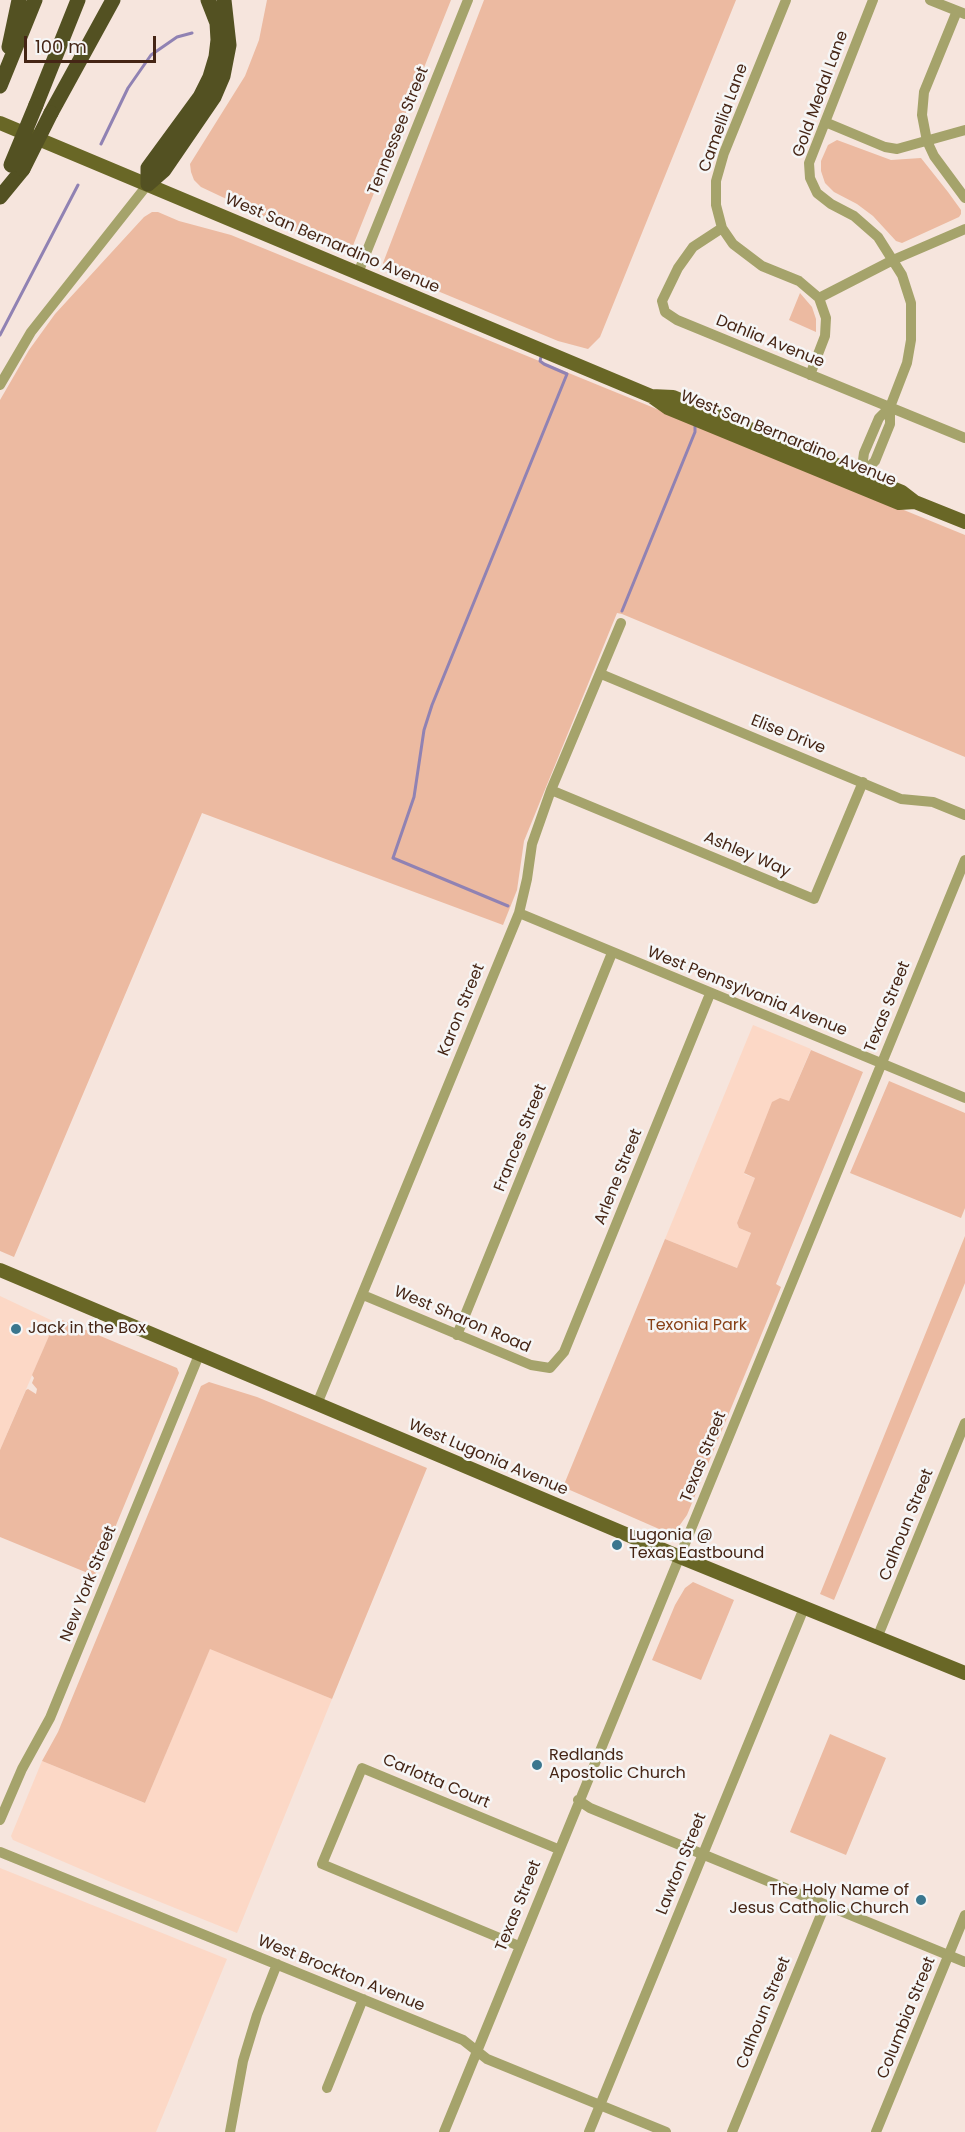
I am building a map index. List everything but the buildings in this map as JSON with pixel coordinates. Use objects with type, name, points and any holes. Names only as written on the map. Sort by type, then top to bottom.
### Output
[{"type":"highway","points":[[1,84],[19,0]]},
{"type":"highway","points":[[1,84],[35,0]]},
{"type":"highway","points":[[0,197],[17,167],[36,105],[78,0]]},
{"type":"highway","points":[[0,192],[51,113],[113,0]]},
{"type":"highway","points":[[148,184],[148,168],[200,97],[210,77],[218,40],[217,23],[208,0]]},
{"type":"highway","points":[[148,184],[164,170],[214,97],[223,76],[228,45],[224,0]]},
{"type":"main road","name":"West San Bernardino Avenue","points":[[0,123],[651,396],[668,408],[899,503],[915,502]]},
{"type":"main road","name":"West San Bernardino Avenue","points":[[651,396],[673,397],[902,492],[915,502],[965,522]]},
{"type":"main road","points":[[767,449],[779,449],[848,477],[861,475]]},
{"type":"main road","name":"West Lugonia Avenue","points":[[0,1270],[680,1557],[965,1673]]},
{"type":"street","name":"Tennessee Street","points":[[358,273],[468,0]]},
{"type":"street","name":"Camellia Lane","points":[[786,0],[724,153],[716,181],[716,205],[722,228],[733,244],[762,266],[799,281],[819,298]]},
{"type":"street","name":"Gold Medal Lane","points":[[861,475],[863,456],[879,418],[890,407],[908,363],[911,340],[911,303],[902,275],[878,237],[860,221],[817,193],[810,178],[809,163],[873,0]]},
{"type":"street","points":[[930,0],[961,13],[924,92],[922,115],[927,141],[934,156],[965,198]]},
{"type":"street","points":[[825,122],[885,147],[897,149],[965,130]]},
{"type":"street","points":[[0,385],[31,332],[148,184]]},
{"type":"street","name":"Dahlia Avenue","points":[[722,228],[693,247],[678,268],[662,301],[665,312],[676,320],[965,438]]},
{"type":"street","points":[[810,375],[825,336],[826,318],[819,298],[893,260],[965,229]]},
{"type":"street","name":"Karon Street","points":[[317,1404],[519,913],[528,879],[532,844],[551,790],[621,623]]},
{"type":"street","name":"Elise Drive","points":[[601,674],[901,798],[933,802],[965,815]]},
{"type":"street","name":"Ashley Way","points":[[551,790],[814,899],[863,782]]},
{"type":"street","name":"Texas Street","points":[[444,2132],[578,1800],[680,1557],[965,860]]},
{"type":"street","name":"West Pennsylvania Avenue","points":[[519,913],[965,1098]]},
{"type":"street","name":"Frances Street","points":[[457,1335],[612,953]]},
{"type":"street","name":"Arlene Street","points":[[550,1368],[564,1352],[710,994]]},
{"type":"street","name":"West Sharon Road","points":[[363,1295],[537,1367],[550,1368]]},
{"type":"street","name":"New York Street","points":[[0,1820],[22,1769],[50,1718],[199,1355]]},
{"type":"street","name":"Calhoun Street","points":[[877,1638],[965,1423]]},
{"type":"street","name":"Lawton Street","points":[[589,2132],[804,1608]]},
{"type":"street","name":"Carlotta Court","points":[[519,1946],[322,1864],[362,1768],[558,1849]]},
{"type":"street","points":[[578,1800],[590,1808],[965,1962]]},
{"type":"street","name":"West Brockton Avenue","points":[[0,1852],[463,2040],[487,2059],[666,2132]]},
{"type":"street","name":"Calhoun Street","points":[[732,2132],[825,1905]]},
{"type":"street","name":"Columbia Street","points":[[876,2132],[965,1916]]},
{"type":"street","points":[[230,2132],[243,2061],[257,2015],[277,1964]]},
{"type":"street","points":[[327,2088],[363,1999]]},
{"type":"shaded area","points":[[753,1025],[811,1049],[789,1101],[744,1174],[755,1178],[737,1223],[739,1228],[751,1233],[737,1268],[665,1239]]},
{"type":"shaded area","points":[[0,1296],[55,1322],[0,1450]]},
{"type":"shaded area","points":[[210,1648],[332,1699],[237,1933],[113,1883],[13,1840],[11,1836],[42,1761],[145,1803]]},
{"type":"shaded area","points":[[0,1868],[227,1959],[156,2132],[0,2132]]},
{"type":"green space","points":[[267,0],[451,0],[352,248],[348,252],[341,253],[201,187],[194,180],[191,172],[190,164],[245,76],[259,40]]},
{"type":"green space","points":[[484,0],[736,0],[600,337],[588,349],[558,341],[387,270],[383,263]]},
{"type":"green space","points":[[837,140],[891,160],[921,158],[961,210],[961,214],[959,217],[902,243],[896,241],[873,216],[857,204],[834,192],[825,183],[821,161],[828,145]]},
{"type":"green space","points":[[152,212],[231,235],[965,535],[965,757],[617,613],[524,841],[517,890],[503,925],[202,813],[14,1257],[0,1251],[0,400],[29,350],[55,314],[144,217]]},
{"type":"green space","points":[[800,293],[812,307],[816,319],[816,332],[789,320]]},
{"type":"green space","name":"Texonia Park","points":[[811,1050],[863,1072],[776,1284],[781,1287],[687,1515],[677,1529],[666,1532],[563,1487],[665,1239],[737,1268],[751,1233],[739,1228],[737,1223],[755,1178],[744,1173],[772,1102],[780,1098],[789,1101]]},
{"type":"green space","points":[[889,1081],[965,1113],[965,1208],[961,1218],[850,1173]]},
{"type":"green space","points":[[965,1236],[965,1283],[834,1600],[820,1594]]},
{"type":"green space","points":[[62,1320],[177,1368],[179,1373],[95,1576],[0,1537],[0,1450],[26,1390],[36,1394],[37,1389],[32,1383],[34,1378],[32,1375],[55,1322]]},
{"type":"green space","points":[[209,1382],[257,1397],[427,1468],[332,1699],[210,1649],[145,1803],[42,1761],[58,1732],[201,1386]]},
{"type":"green space","points":[[693,1582],[734,1600],[701,1680],[652,1660],[675,1605],[685,1588]]},
{"type":"green space","points":[[830,1734],[886,1758],[846,1855],[790,1832]]},
{"type":"waterway","points":[[101,144],[128,88],[151,55],[177,37],[192,33]]},
{"type":"waterway","points":[[0,335],[78,185]]},
{"type":"waterway","points":[[508,906],[393,858],[414,797],[424,730],[432,705],[567,374],[544,364],[540,361],[541,357]]},
{"type":"waterway","points":[[622,611],[695,432],[695,426]]},
{"type":"place","name":"Jack in the Box","points":[[16,1329]]},
{"type":"place","name":"Lugonia @ Texas Eastbound","points":[[617,1545]]},
{"type":"place","name":"Redlands Apostolic Church","points":[[537,1765]]},
{"type":"place","name":"The Holy Name of Jesus Catholic Church","points":[[921,1900]]}]
